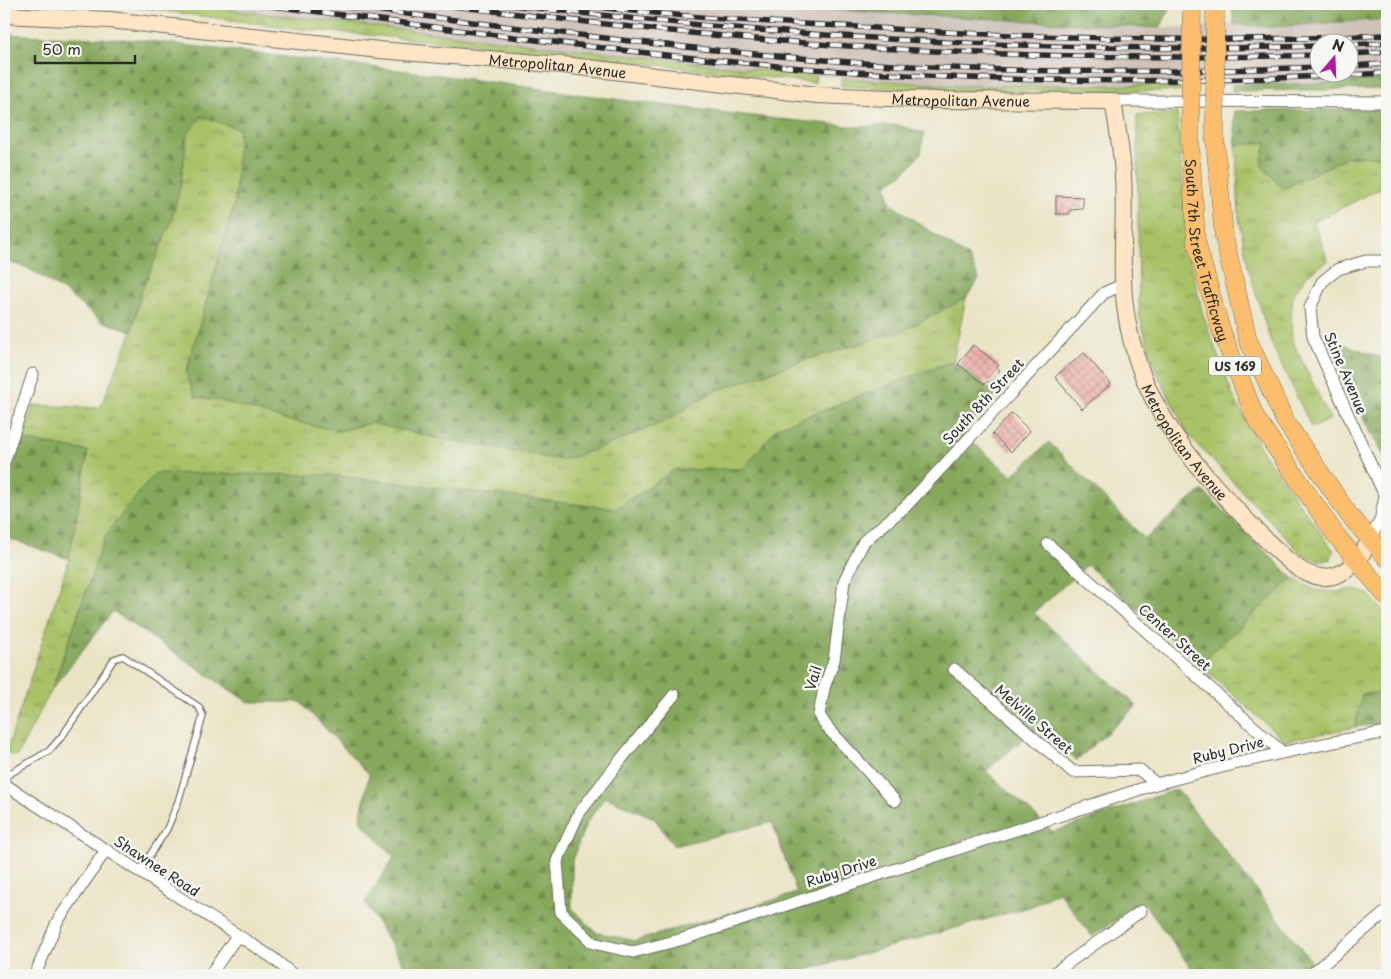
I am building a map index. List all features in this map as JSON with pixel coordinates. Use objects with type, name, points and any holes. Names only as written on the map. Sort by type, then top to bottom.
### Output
[{"type":"main road","name":"South 7th Street Trafficway","points":[[1192,4],[1190,140],[1196,241],[1220,327],[1255,416],[1335,534],[1387,597]]},
{"type":"main road","name":"South 7th Street Trafficway","points":[[1215,4],[1215,140],[1224,238],[1248,340],[1285,420],[1349,515],[1387,558]]},
{"type":"main road","name":"Metropolitan Avenue","points":[[4,15],[120,21],[379,50],[563,65],[817,95],[936,100],[1113,101],[1123,177],[1126,313],[1131,337],[1147,387],[1173,435],[1209,481],[1281,554],[1306,573],[1318,577],[1329,578],[1357,561]]},
{"type":"main road","points":[[1357,561],[1370,539]]},
{"type":"street","name":"Metropolitan Avenue","points":[[1113,101],[1387,102]]},
{"type":"street","name":"Stine Avenue","points":[[1370,539],[1380,521],[1385,496],[1313,337],[1310,308],[1322,282],[1338,269],[1366,261],[1387,261]]},
{"type":"street","name":"South 8th Street","points":[[864,541],[906,506],[1104,294],[1124,284]]},
{"type":"street","points":[[4,462],[33,374]]},
{"type":"street","name":"Vail","points":[[864,541],[844,581],[834,660],[824,688],[819,714],[827,727],[895,801]]},
{"type":"street","name":"Center Street","points":[[1048,544],[1282,752]]},
{"type":"street","name":"Melville Street","points":[[954,669],[1073,772],[1140,770],[1156,784]]},
{"type":"street","name":"Ruby Drive","points":[[674,695],[579,813],[557,861],[561,912],[593,943],[633,952],[683,939],[1156,784],[1212,768],[1282,752],[1387,732]]},
{"type":"street","name":"Shawnee Road","points":[[4,784],[273,958],[293,975]]},
{"type":"street","points":[[35,975],[57,922],[106,850]]},
{"type":"street","points":[[1051,975],[1142,911]]},
{"type":"street","points":[[1310,975],[1387,911]]},
{"type":"street","points":[[210,975],[237,936]]},
{"type":"lane","points":[[4,777],[49,751],[63,735],[114,659],[123,656],[199,707],[203,716],[178,802],[167,829],[138,872]]},
{"type":"shaded area","points":[[178,4],[721,4],[1160,28],[1234,24],[1270,27],[1387,19],[1387,79],[1358,81],[1358,32],[1308,32],[1308,82],[1348,82],[1232,85],[961,86],[789,74]]},
{"type":"green space","points":[[92,4],[178,4],[816,76],[815,83],[539,51],[292,28],[140,8]]},
{"type":"green space","points":[[721,4],[1169,4],[1169,10],[1160,28]]},
{"type":"green space","points":[[1232,4],[1387,4],[1387,19],[1270,27],[1234,24]]},
{"type":"green space","points":[[4,34],[140,40],[432,74],[769,118],[859,127],[897,125],[924,133],[921,153],[905,172],[886,185],[891,204],[969,258],[979,279],[966,298],[902,331],[802,361],[712,392],[670,419],[604,447],[561,460],[437,438],[371,423],[339,431],[290,421],[221,401],[195,397],[186,373],[235,201],[239,129],[201,116],[187,135],[180,188],[171,222],[141,292],[132,331],[101,321],[64,291],[26,267],[4,261]]},
{"type":"green space","points":[[841,78],[961,86],[1181,85],[1181,91],[914,90],[841,86]]},
{"type":"green space","points":[[1387,79],[1387,89],[1232,91],[1232,85]]},
{"type":"green space","points":[[1387,109],[1387,156],[1347,157],[1283,189],[1261,165],[1266,142],[1236,145],[1234,111]]},
{"type":"green space","points":[[1177,113],[1188,250],[1203,315],[1232,394],[1264,454],[1334,551],[1330,560],[1318,560],[1302,554],[1188,435],[1155,369],[1139,315],[1137,115]]},
{"type":"green space","points":[[201,116],[239,129],[235,201],[186,373],[195,397],[221,401],[339,431],[371,423],[437,438],[489,446],[670,419],[712,392],[802,361],[902,331],[966,298],[953,361],[778,427],[743,469],[674,470],[616,509],[330,475],[106,534],[52,689],[17,756],[6,753],[69,559],[88,451],[22,440],[33,405],[100,408],[132,331],[141,292],[171,222],[180,188],[187,135]]},
{"type":"green space","points":[[1266,142],[1283,189],[1347,157],[1387,156],[1387,190],[1379,189],[1314,222],[1328,261],[1307,275],[1293,295],[1291,317],[1292,340],[1330,419],[1312,428],[1271,343],[1248,267],[1239,218],[1236,145]]},
{"type":"green space","points":[[1328,338],[1387,360],[1387,461],[1367,426]]},
{"type":"green space","points":[[953,361],[997,395],[962,433],[1012,476],[1049,442],[1145,539],[1202,490],[1293,578],[1199,664],[1087,565],[1034,613],[1137,706],[1077,760],[1036,728],[986,771],[1053,832],[1177,789],[1311,961],[1295,975],[1196,975],[1143,902],[1092,936],[1059,892],[1030,907],[789,975],[410,975],[365,903],[394,857],[360,821],[369,774],[300,702],[248,702],[113,611],[52,689],[106,534],[155,473],[330,475],[616,509],[674,470],[743,469],[778,427]],"holes":[[[605,797],[654,818],[674,846],[772,822],[797,893],[635,941],[596,932],[572,908],[572,860],[586,824]]]},
{"type":"green space","points":[[22,440],[88,451],[69,559],[4,537],[4,496]]},
{"type":"green space","points":[[1293,578],[1315,590],[1336,592],[1353,589],[1368,594],[1387,614],[1387,692],[1362,695],[1355,727],[1285,741],[1199,664]]},
{"type":"green space","points":[[1387,692],[1387,723],[1355,727],[1362,694]]},
{"type":"building","points":[[1056,196],[1083,197],[1083,209],[1070,210],[1070,214],[1056,214]]},
{"type":"building","points":[[973,345],[999,365],[996,367],[1000,370],[990,383],[987,381],[984,384],[958,364]]},
{"type":"building","points":[[1084,353],[1111,384],[1082,409],[1055,377]]},
{"type":"building","points":[[1012,413],[1030,431],[1011,452],[992,434]]},
{"type":"railway","points":[[257,4],[665,55],[874,73],[1020,80],[1094,81],[1314,77],[1387,73]]},
{"type":"railway","points":[[326,4],[661,44],[796,58],[920,67],[1034,71],[1308,67]]},
{"type":"railway","points":[[437,4],[669,31],[856,47],[1087,56],[1241,57],[1308,55]]},
{"type":"railway","points":[[503,4],[706,26],[910,40],[1114,47],[1308,46]]},
{"type":"railway","points":[[573,4],[732,20],[1016,35],[1140,39],[1263,39],[1387,35]]},
{"type":"railway","points":[[1358,44],[1387,43]]},
{"type":"railway","points":[[1358,53],[1387,52]]},
{"type":"railway","points":[[1358,65],[1387,64]]}]
